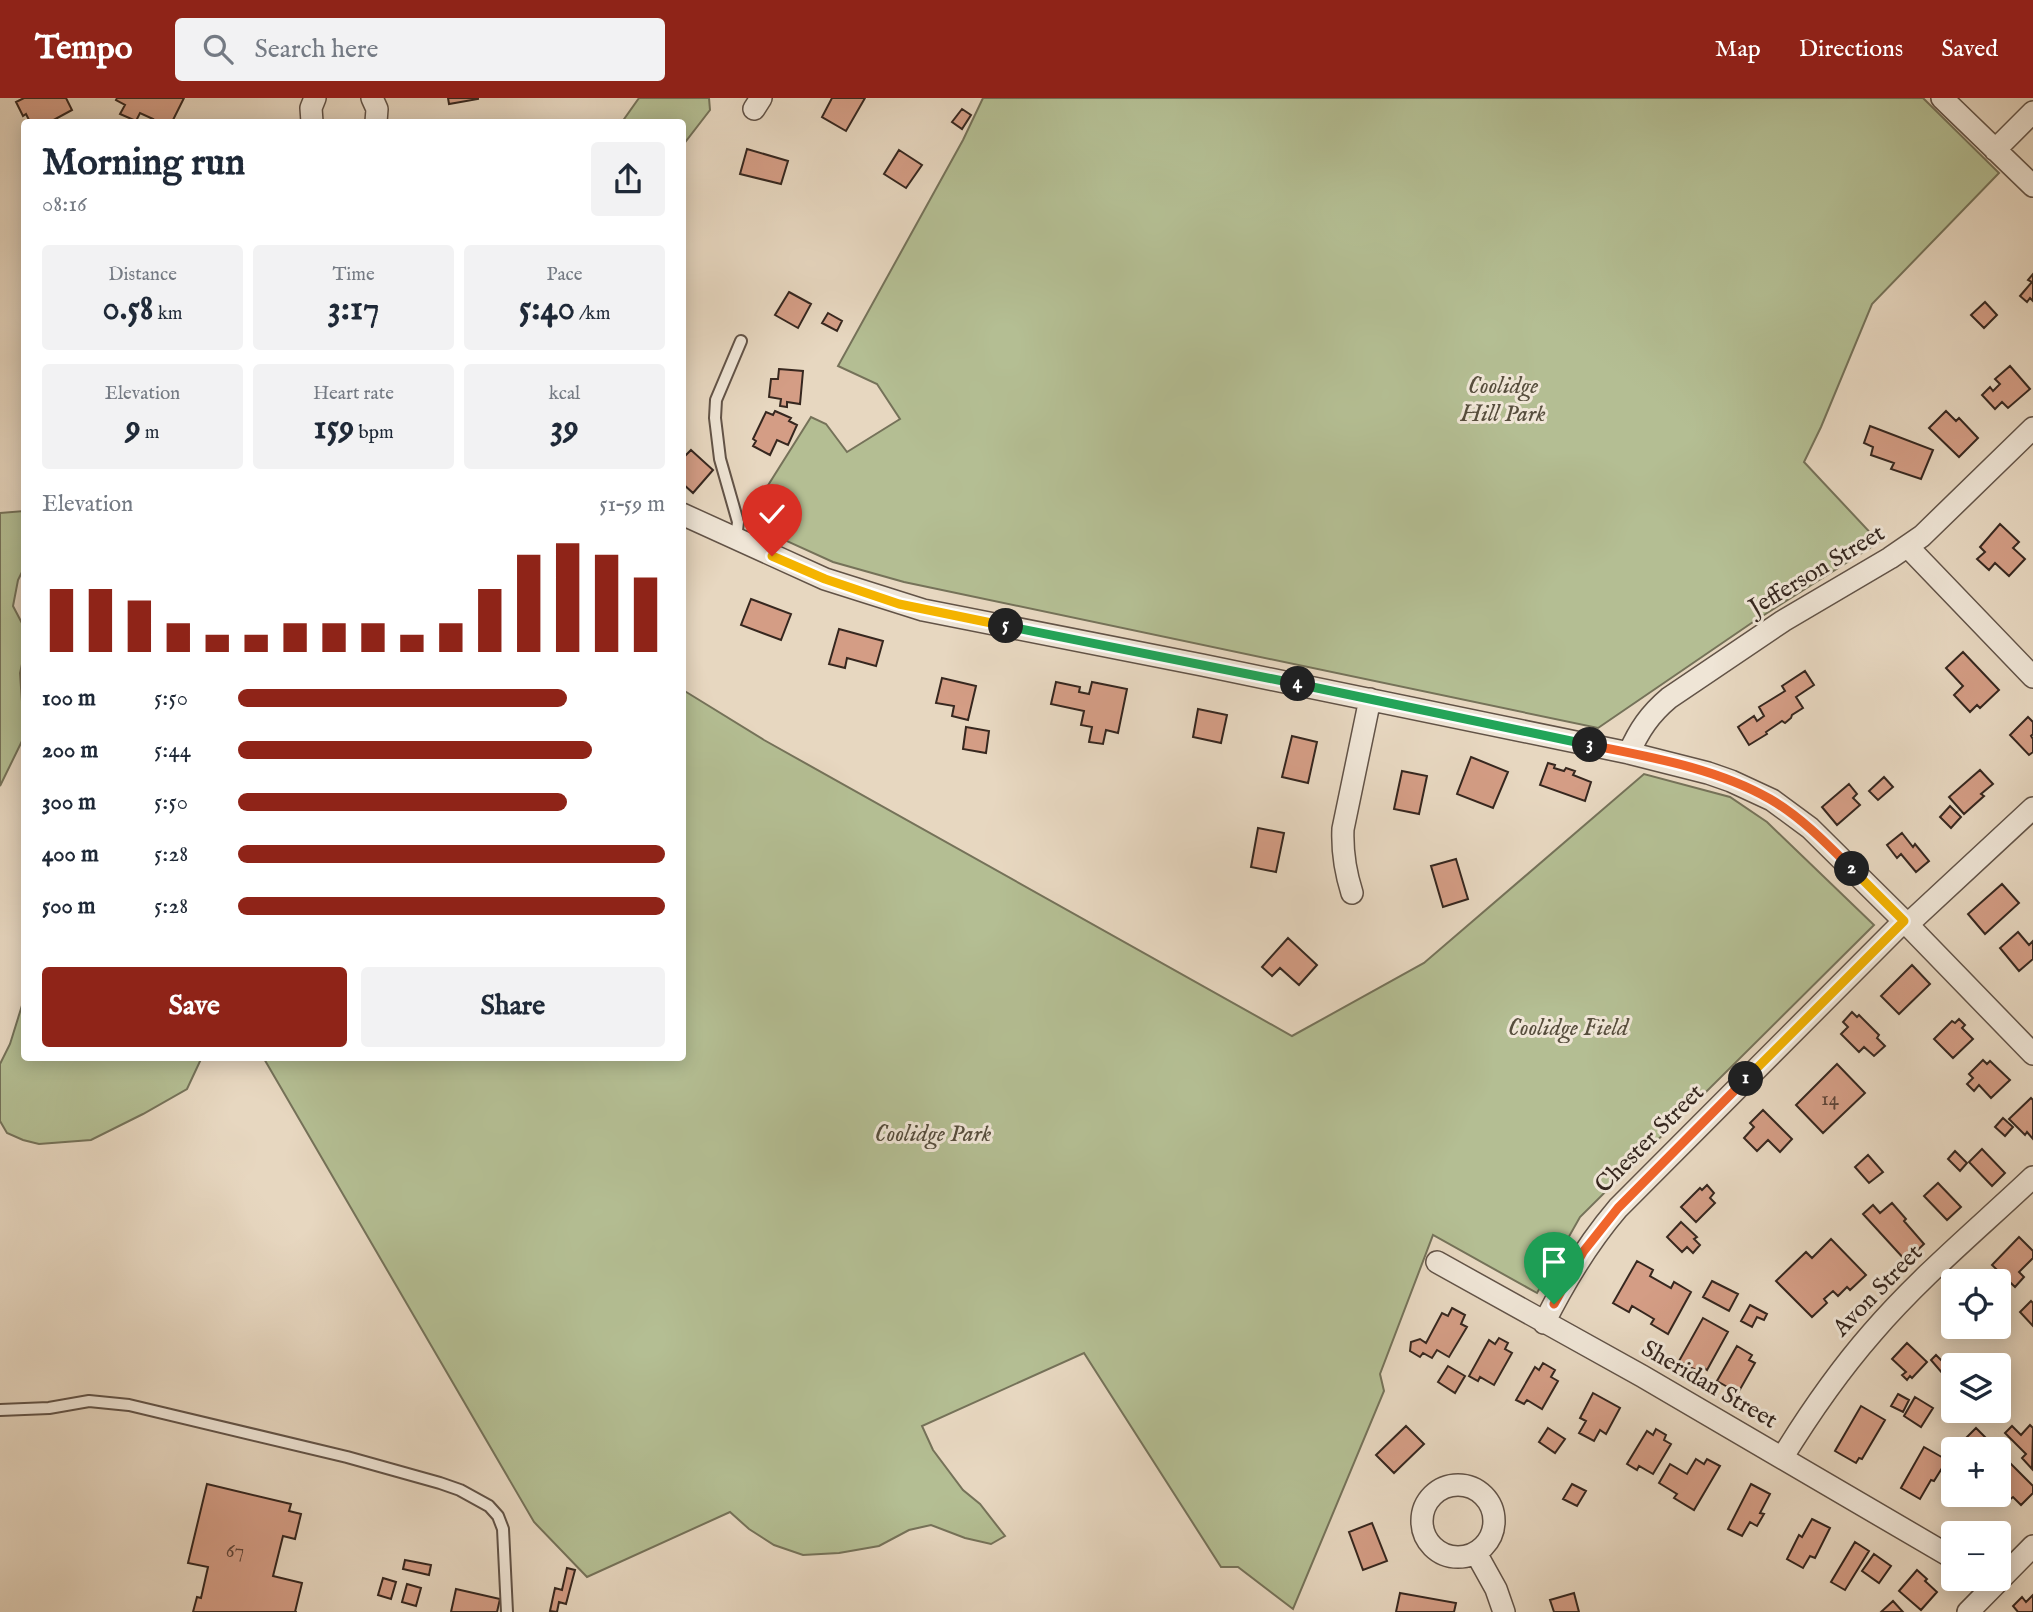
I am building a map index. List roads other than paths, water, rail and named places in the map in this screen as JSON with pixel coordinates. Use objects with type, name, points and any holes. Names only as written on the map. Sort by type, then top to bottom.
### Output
[{"type":"street","points":[[312,119],[311,108],[315,98]]},
{"type":"street","points":[[372,98],[377,109],[376,119]]},
{"type":"street","points":[[1942,98],[2033,186]]},
{"type":"street","points":[[1995,150],[2033,112]]},
{"type":"street","name":"Jefferson Street","points":[[1629,753],[1643,724],[1654,710],[1783,621],[1908,547],[1937,523],[2033,428]]},
{"type":"street","points":[[686,516],[825,579],[923,610],[1629,753],[1731,781],[1772,800],[1810,828],[2033,1054]]},
{"type":"street","points":[[1908,547],[2033,677]]},
{"type":"street","points":[[1352,893],[1342,850],[1343,829],[1370,699]]},
{"type":"street","name":"Chester Street","points":[[1545,1323],[1583,1252],[1618,1208],[1906,923],[2033,808]]},
{"type":"street","name":"Avon Street","points":[[1782,1458],[1832,1383],[1874,1331],[1925,1278],[2033,1177]]},
{"type":"street","name":"Sheridan Street","points":[[1437,1262],[1642,1376],[1941,1551]]},
{"type":"street","points":[[2011,1564],[2033,1546]]},
{"type":"street","points":[[1476,1553],[1496,1589],[1504,1612]]},
{"type":"street","points":[[1968,1612],[1982,1591]]},
{"type":"lane","points":[[736,539],[738,522],[720,459],[715,418],[716,400],[741,341]]},
{"type":"lane","points":[[0,1410],[49,1408],[89,1401],[129,1405],[383,1466],[460,1490],[489,1506],[498,1516],[503,1528],[507,1612]]},
{"type":"park label","name":"Coolidge Hill Park","points":[[1503,400]]},
{"type":"park label","name":"Coolidge Field","points":[[1568,1028]]},
{"type":"park label","name":"Coolidge Park","points":[[933,1134]]}]
